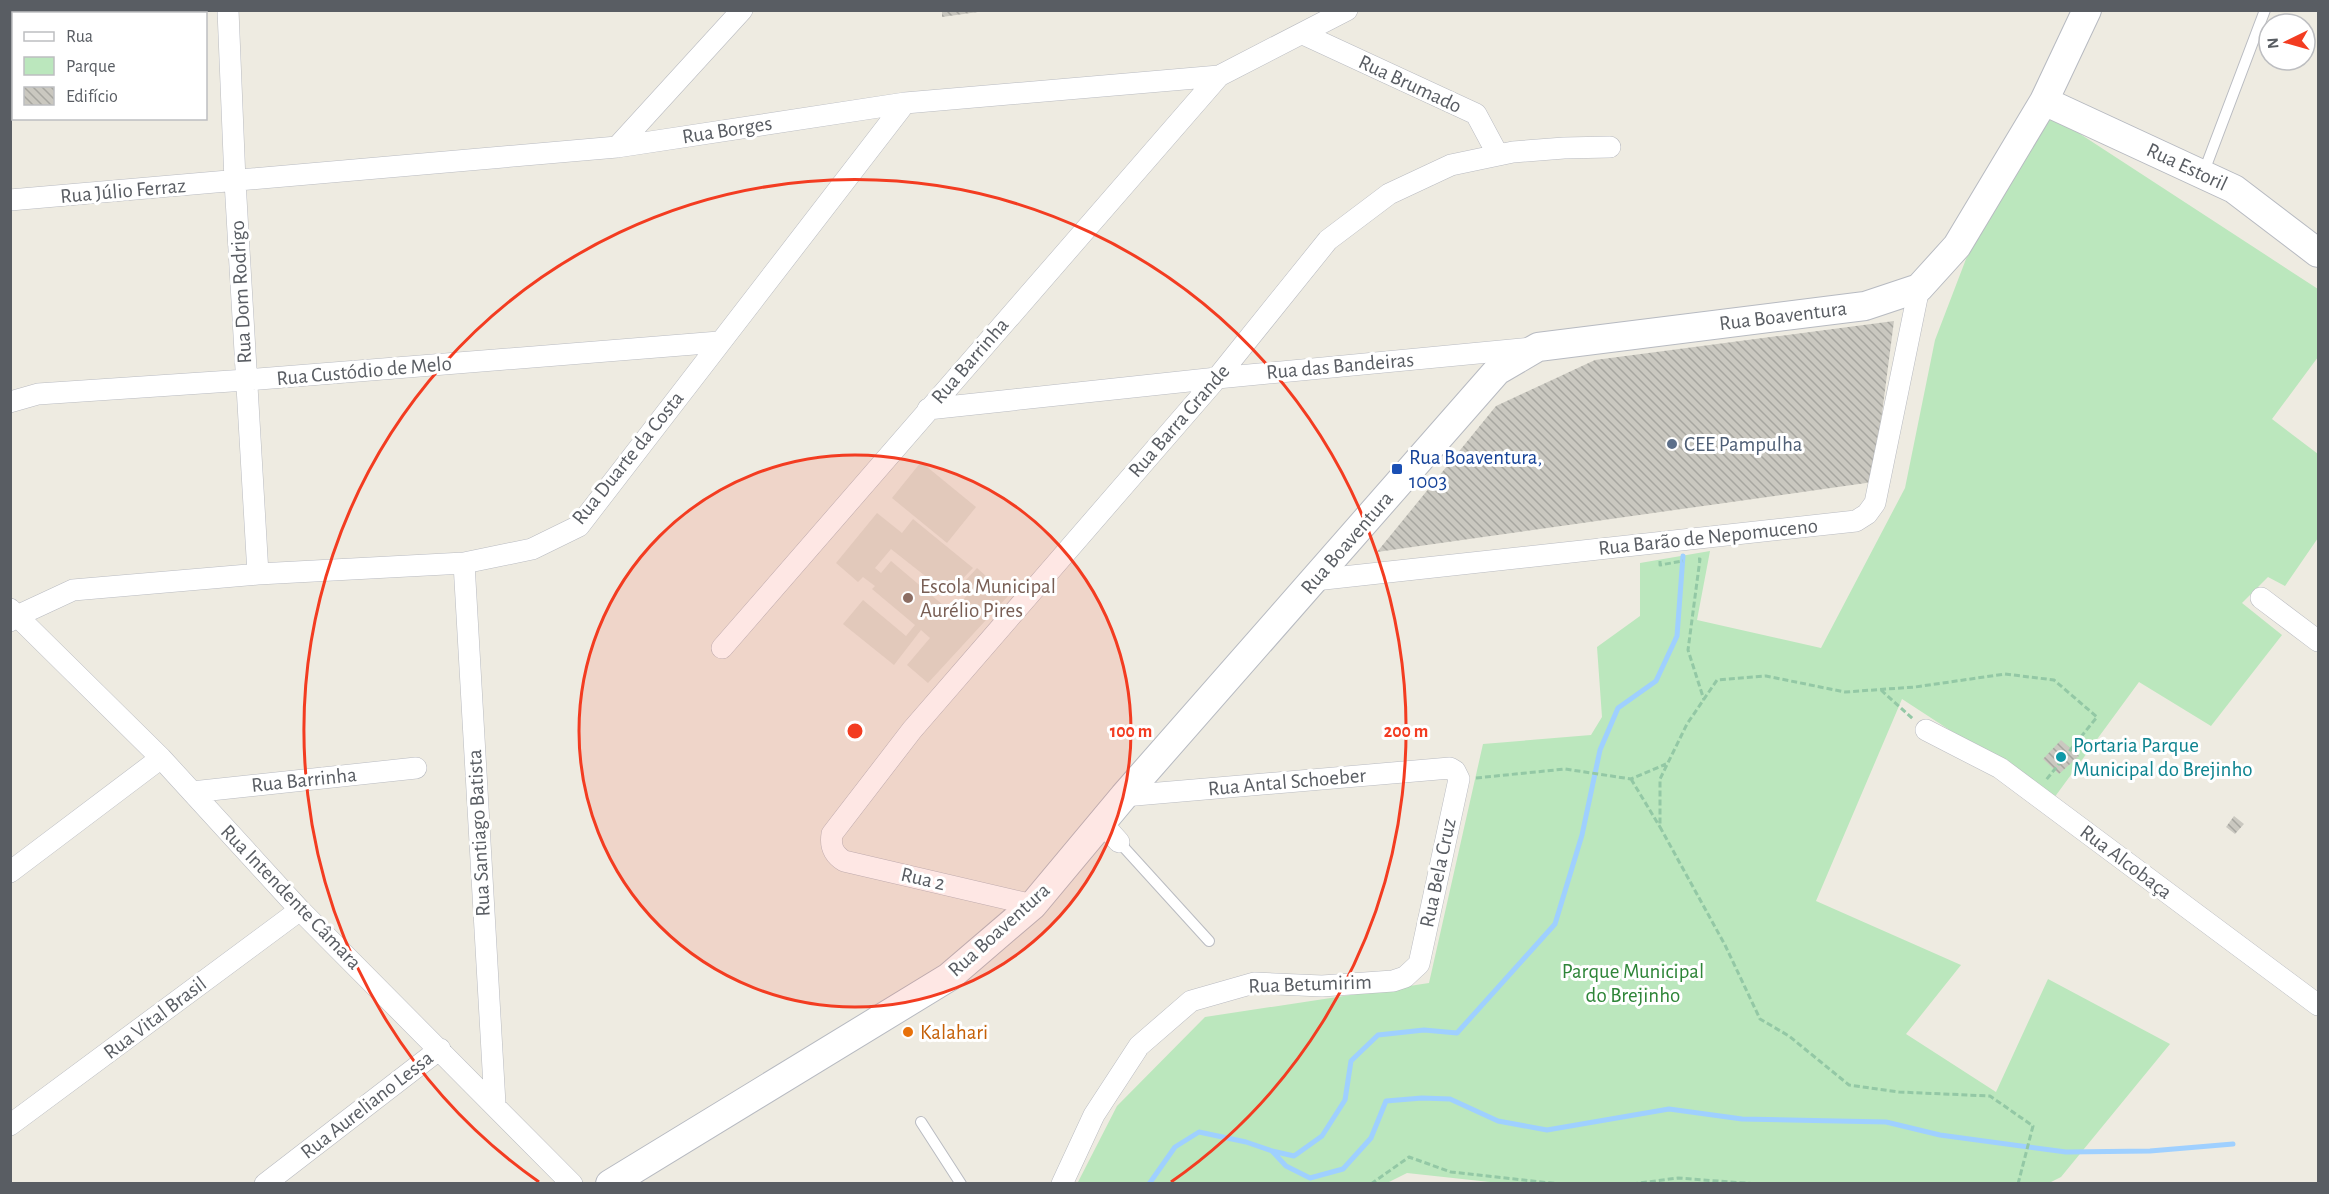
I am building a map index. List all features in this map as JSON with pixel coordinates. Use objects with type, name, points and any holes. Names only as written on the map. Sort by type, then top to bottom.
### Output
[{"type":"street","name":"Rua Dom Rodrigo","points":[[228,10],[235,181],[258,574]]},
{"type":"street","points":[[617,147],[742,10]]},
{"type":"street","points":[[1219,76],[1347,10]]},
{"type":"street","name":"Rua Boaventura","points":[[610,1184],[949,977],[1033,905],[1110,833],[1124,796],[1497,371],[1538,347],[1865,306],[1919,288],[1957,246],[2044,100],[2087,10]]},
{"type":"street","name":"Rua Brumado","points":[[1303,34],[1476,114],[1498,155]]},
{"type":"street","name":"Rua Borges","points":[[235,181],[617,147],[905,104],[1219,76]]},
{"type":"street","name":"Rua Barrinha","points":[[722,648],[1219,76]]},
{"type":"street","name":"Rua Estoril","points":[[2044,100],[2234,189],[2319,253]]},
{"type":"street","name":"Rua Duarte da Costa","points":[[13,615],[73,591],[258,574],[464,563],[532,549],[579,526],[905,104]]},
{"type":"street","name":"Rua Barra Grande","points":[[832,834],[912,730],[1217,378],[1328,240],[1389,194],[1451,165],[1498,155],[1564,148],[1610,147]]},
{"type":"street","name":"Rua Júlio Ferraz","points":[[10,200],[235,181]]},
{"type":"street","name":"Rua Barão de Nepomuceno","points":[[1315,580],[1856,521],[1867,514],[1875,503],[1919,288]]},
{"type":"street","name":"Rua Custódio de Melo","points":[[10,402],[38,394],[246,380],[719,342]]},
{"type":"street","name":"Rua das Bandeiras","points":[[928,409],[1538,347]]},
{"type":"street","name":"Rua Santiago Batista","points":[[464,563],[495,1104]]},
{"type":"street","points":[[2261,598],[2319,641]]},
{"type":"street","name":"Rua Intendente Câmara","points":[[13,615],[161,758],[300,910],[440,1048],[572,1184]]},
{"type":"street","name":"Rua Alcobaça","points":[[1926,730],[2000,768],[2319,1005]]},
{"type":"street","points":[[10,872],[161,758]]},
{"type":"street","name":"Rua Barrinha","points":[[192,792],[416,768]]},
{"type":"street","name":"Rua Antal Schoeber","points":[[1124,796],[1454,773]]},
{"type":"street","name":"Rua Bela Cruz","points":[[1405,976],[1419,964],[1454,773]]},
{"type":"street","name":"Rua 2","points":[[832,834],[833,851],[844,861],[1033,905]]},
{"type":"street","name":"Rua Vital Brasil","points":[[10,1125],[300,910]]},
{"type":"street","name":"Rua Betumirim","points":[[1062,1184],[1094,1115],[1139,1046],[1191,1001],[1254,983],[1322,986],[1393,981],[1405,976]]},
{"type":"street","name":"Rua Aureliano Lessa","points":[[265,1184],[440,1048]]},
{"type":"lane","points":[[2202,174],[2265,10]]},
{"type":"lane","points":[[1110,833],[1209,941]]},
{"type":"lane","points":[[921,1122],[961,1184]]},
{"type":"path","points":[[1695,560],[1700,559],[1688,650],[1704,700]]},
{"type":"path","points":[[1660,827],[1660,779],[1687,724],[1717,680],[1766,676],[1845,692],[1915,687],[2005,674],[2054,680],[2097,717],[2034,794]]},
{"type":"path","points":[[1881,690],[1926,730]]},
{"type":"path","points":[[1454,773],[1565,769],[1631,779],[1667,764]]},
{"type":"path","points":[[1631,779],[1725,945],[1760,1019],[1790,1036],[1849,1085],[1899,1092],[1990,1096],[2033,1126],[2018,1184]]},
{"type":"path","points":[[1371,1184],[1409,1157],[1450,1172],[1560,1184]]},
{"type":"path","points":[[1632,1184],[1678,1178],[1757,1184]]},
{"type":"shaded area","name":"Escola Municipal Aurélio Pires","points":[[921,462],[976,507],[947,543],[892,498]]},
{"type":"shaded area","name":"Escola Municipal Aurélio Pires","points":[[877,513],[902,533],[913,519],[973,568],[948,594],[891,549],[875,568],[881,573],[891,561],[943,605],[941,608],[949,615],[973,589],[965,581],[977,568],[1008,596],[928,683],[907,665],[930,638],[921,630],[894,665],[843,624],[863,600],[906,636],[915,625],[872,589],[875,586],[863,577],[858,582],[836,563]]},
{"type":"green space","name":"Parque Municipal do Brejinho","points":[[2051,115],[2318,289],[2318,357],[2272,419],[2318,454],[2318,538],[2285,586],[2268,577],[2242,603],[2282,635],[2211,726],[2139,682],[2054,798],[1902,699],[1816,901],[1961,965],[1906,1034],[1996,1092],[2048,979],[2170,1044],[2061,1177],[2047,1184],[1508,1184],[1407,1173],[1385,1184],[1077,1184],[1117,1106],[1205,1017],[1429,983],[1483,744],[1591,735],[1602,717],[1597,647],[1640,616],[1640,563],[1710,551],[1697,620],[1821,648],[1905,488],[1935,340],[1966,259]]},
{"type":"building","points":[[942,10],[978,10],[978,12],[942,17]]},
{"type":"building","name":"CEE Pampulha","points":[[1894,321],[1873,482],[1377,552],[1496,406],[1595,360]]},
{"type":"building","name":"Portaria Parque Municipal do Brejinho","points":[[2061,740],[2079,756],[2059,774],[2043,759]]},
{"type":"building","points":[[2234,816],[2244,824],[2235,834],[2226,827]]},
{"type":"waterway","points":[[1149,1184],[1175,1147],[1199,1132],[1246,1142],[1294,1156],[1322,1136],[1345,1100],[1351,1061],[1378,1035],[1424,1030],[1457,1033],[1555,924],[1582,835],[1600,750],[1618,708],[1656,681],[1677,636],[1683,556]]},
{"type":"waterway","points":[[1272,1151],[1286,1166],[1310,1178],[1343,1169],[1371,1138],[1386,1101],[1422,1098],[1450,1099],[1498,1121],[1547,1130],[1669,1109],[1742,1119],[1886,1122],[1940,1135],[2066,1152],[2150,1151],[2233,1144]]},
{"type":"place","name":"CEE Pampulha","points":[[1672,444]]},
{"type":"place","name":"Rua Boaventura, 1003","points":[[1397,469]]},
{"type":"place","name":"Escola Municipal Aurélio Pires","points":[[908,598]]},
{"type":"place","name":"Portaria Parque Municipal do Brejinho","points":[[2061,757]]},
{"type":"place","name":"Kalahari","points":[[908,1032]]}]
